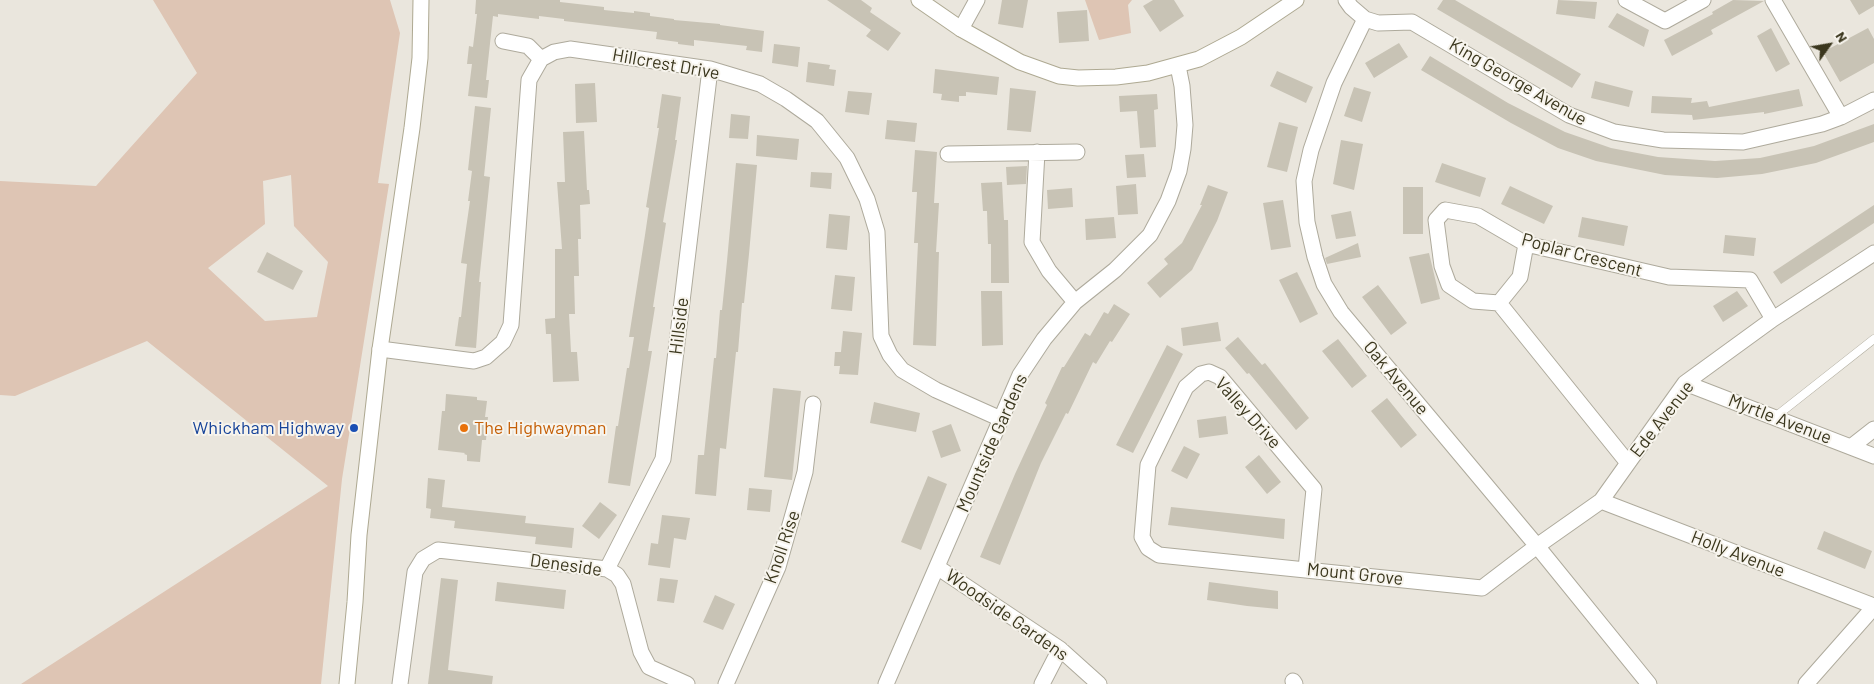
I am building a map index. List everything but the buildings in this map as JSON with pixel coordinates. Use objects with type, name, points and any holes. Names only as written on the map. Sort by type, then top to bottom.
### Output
[{"type":"street","points":[[347,684],[360,535],[380,349],[420,58],[421,0]]},
{"type":"street","points":[[918,0],[961,29],[1020,62],[1059,76],[1078,78],[1116,77],[1148,73],[1178,66],[1221,49],[1296,0]]},
{"type":"street","points":[[961,29],[977,0]]},
{"type":"street","points":[[1346,0],[1351,8],[1365,19]]},
{"type":"street","points":[[1626,0],[1665,21],[1703,0]]},
{"type":"street","points":[[1773,0],[1841,117]]},
{"type":"street","name":"King George Avenue","points":[[1365,19],[1378,23],[1412,22],[1569,115],[1614,132],[1664,140],[1743,142],[1822,124],[1841,117],[1874,100]]},
{"type":"street","name":"Oak Avenue","points":[[1365,19],[1334,83],[1311,150],[1304,181],[1307,222],[1315,257],[1324,284],[1341,312],[1650,684]]},
{"type":"street","points":[[380,349],[474,360],[486,357],[503,342],[511,325],[529,80],[541,59],[528,46],[503,41]]},
{"type":"street","name":"Hillcrest Drive","points":[[541,59],[554,52],[570,49],[710,69],[760,84],[786,99],[817,121],[847,158],[868,199],[877,232],[881,336],[890,355],[902,370],[936,390],[1001,419]]},
{"type":"street","name":"Mountside Gardens","points":[[886,684],[1020,375],[1044,339],[1076,302],[1116,270],[1150,235],[1168,201],[1179,170],[1185,125],[1182,86],[1178,66]]},
{"type":"street","name":"Hillside","points":[[607,569],[663,459],[710,69]]},
{"type":"street","points":[[1037,152],[1032,242],[1049,271],[1076,302]]},
{"type":"street","points":[[948,154],[1077,152]]},
{"type":"street","name":"Poplar Crescent","points":[[1500,303],[1473,300],[1449,285],[1442,266],[1436,220],[1445,210],[1478,216],[1526,244],[1669,278],[1750,280],[1773,319]]},
{"type":"street","points":[[1526,244],[1520,277],[1500,303],[1628,463]]},
{"type":"street","name":"Ede Avenue","points":[[1537,546],[1601,501],[1685,383],[1773,319],[1874,253]]},
{"type":"street","name":"Valley Drive","points":[[1160,555],[1148,548],[1142,537],[1148,465],[1186,387],[1201,374],[1209,372],[1220,377],[1314,489],[1306,569]]},
{"type":"street","name":"Myrtle Avenue","points":[[1685,383],[1874,456]]},
{"type":"street","name":"Knoll Rise","points":[[726,684],[778,567],[806,472],[813,404]]},
{"type":"street","points":[[1851,447],[1874,429]]},
{"type":"street","name":"Holly Avenue","points":[[1601,501],[1874,606]]},
{"type":"street","name":"Mount Grove","points":[[1160,555],[1482,588],[1537,546]]},
{"type":"street","name":"Deneside","points":[[400,684],[415,572],[423,558],[438,550],[607,569],[617,575],[623,584],[641,652],[649,667],[687,684]]},
{"type":"street","name":"Woodside Gardens","points":[[937,567],[1060,649],[1099,684]]},
{"type":"street","points":[[1806,684],[1874,606]]},
{"type":"street","points":[[1042,684],[1060,649]]},
{"type":"lane","points":[[1775,418],[1874,339]]},
{"type":"shaded area","points":[[153,0],[390,0],[400,33],[378,183],[389,184],[342,479],[321,684],[21,684],[328,486],[147,341],[15,396],[0,395],[0,181],[96,186],[197,73]],"holes":[[[291,175],[294,226],[328,262],[317,317],[265,321],[208,268],[265,224],[263,181]]]},
{"type":"shaded area","points":[[1085,0],[1132,0],[1128,5],[1131,33],[1099,40]]},
{"type":"place","name":"Whickham Highway","points":[[354,428]]},
{"type":"place","name":"The Highwayman","points":[[464,428]]}]
